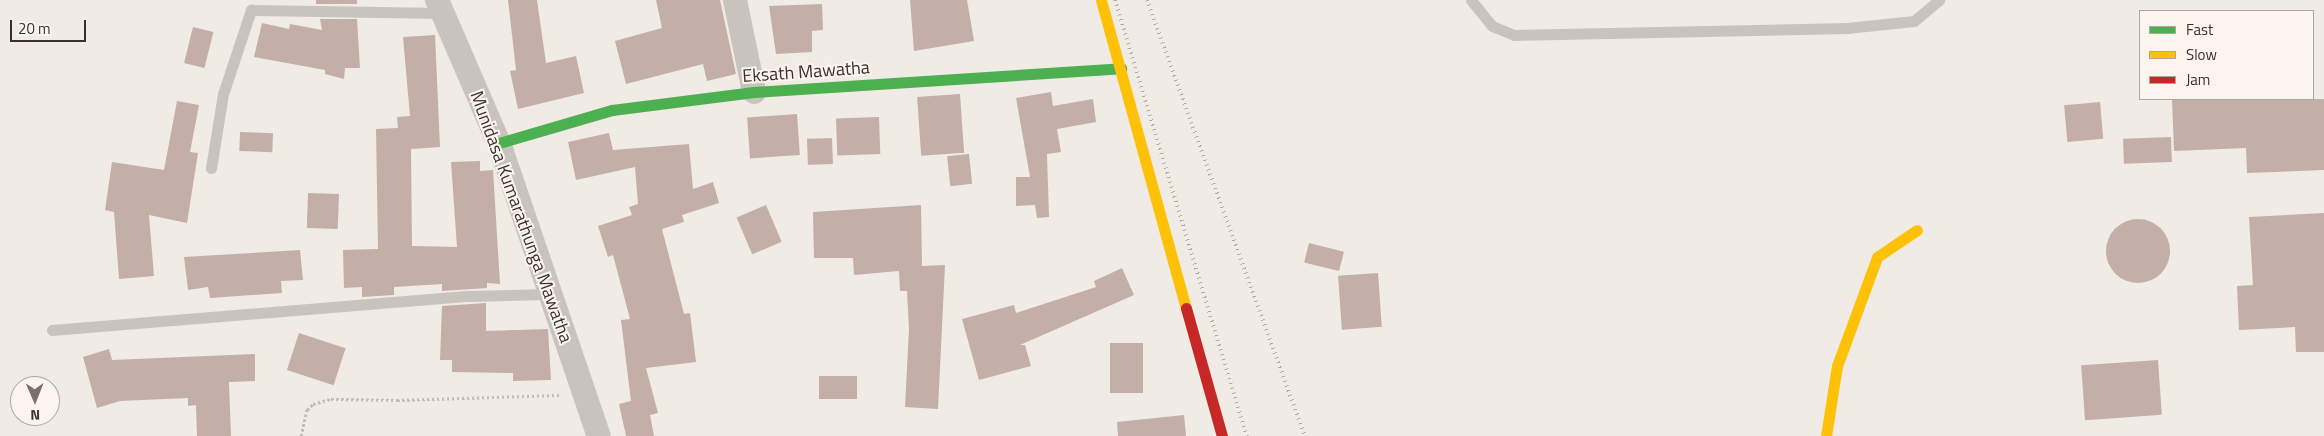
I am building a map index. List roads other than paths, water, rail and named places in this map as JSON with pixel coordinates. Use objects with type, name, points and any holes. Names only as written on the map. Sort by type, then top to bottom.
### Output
[{"type":"street","points":[[736,0],[754,92]]},
{"type":"street","points":[[1101,0],[1222,436]]},
{"type":"street","name":"Munidasa Kumarathunga Mawatha","points":[[441,6],[499,143],[583,394],[600,436]]},
{"type":"street","name":"Eksath Mawatha","points":[[499,143],[612,110],[754,92],[1121,68]]},
{"type":"street","points":[[1826,436],[1837,366],[1877,257],[1917,230]]},
{"type":"lane","points":[[1471,0],[1492,26],[1514,35],[1847,28],[1914,21],[1939,0]]},
{"type":"lane","points":[[212,168],[223,94],[251,10],[441,6]]},
{"type":"lane","points":[[52,330],[469,296],[550,294]]},
{"type":"railway","points":[[1115,0],[1247,436]]},
{"type":"railway","points":[[1147,0],[1305,436]]}]
